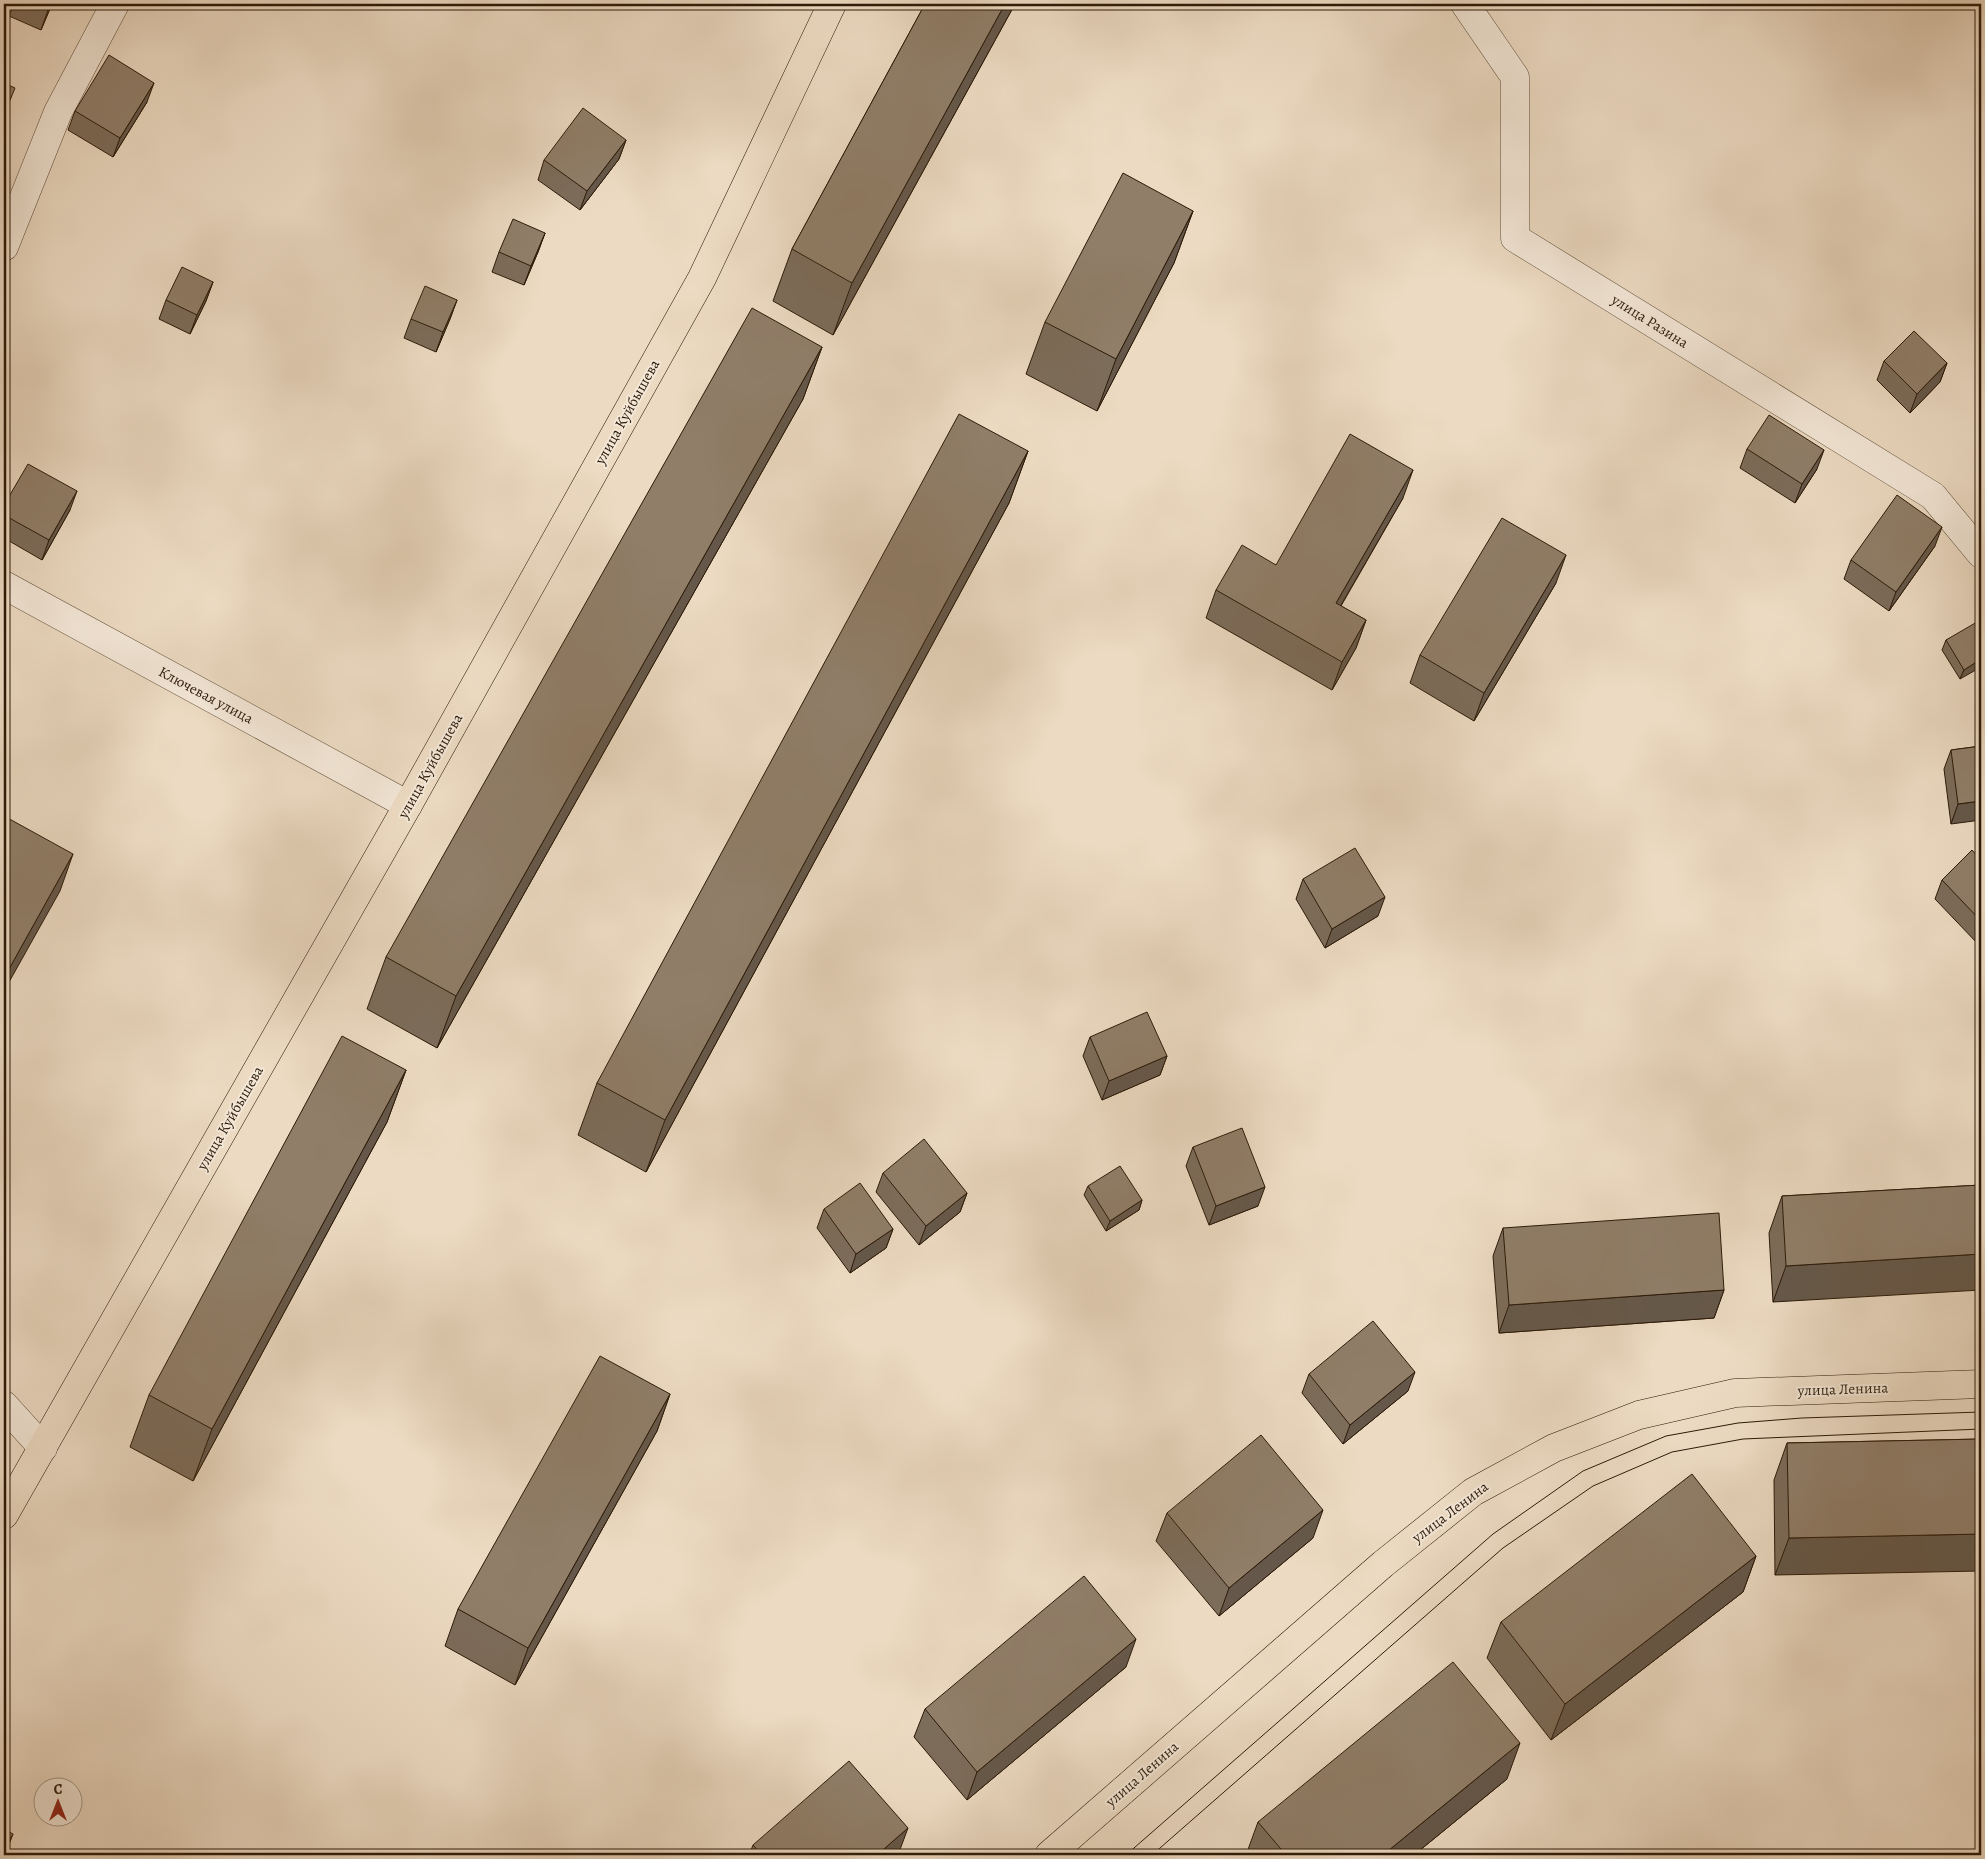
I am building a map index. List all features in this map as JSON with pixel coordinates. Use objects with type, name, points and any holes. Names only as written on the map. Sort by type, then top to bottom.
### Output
[{"type":"main road","name":"улица Куйбышева","points":[[4,1515],[44,1448],[408,805],[702,278],[832,4]]},
{"type":"main road","name":"улица Ленина","points":[[1049,1855],[1390,1558],[1473,1492],[1554,1448],[1640,1415],[1735,1393],[1981,1384]]},
{"type":"street","points":[[4,247],[58,112],[115,4]]},
{"type":"street","name":"улица Разина","points":[[1465,4],[1516,77],[1516,238],[1933,496],[1981,554]]},
{"type":"street","name":"Ключевая улица","points":[[4,585],[408,805]]},
{"type":"street","points":[[4,1406],[44,1448]]},
{"type":"building","points":[[33,4],[51,4],[48,10]]},
{"type":"building","points":[[925,4],[1005,4],[852,283],[792,249]]},
{"type":"building","points":[[109,55],[154,83],[120,138],[75,111]]},
{"type":"building","points":[[4,83],[15,88],[4,115]]},
{"type":"building","points":[[583,108],[626,140],[587,191],[544,160]]},
{"type":"building","points":[[1123,173],[1193,211],[1116,359],[1045,322]]},
{"type":"building","points":[[513,219],[545,233],[531,266],[499,252]]},
{"type":"building","points":[[182,267],[213,282],[197,315],[166,300]]},
{"type":"building","points":[[425,286],[457,300],[443,332],[411,319]]},
{"type":"building","points":[[752,308],[822,347],[456,996],[386,957]]},
{"type":"building","points":[[1914,331],[1947,363],[1917,394],[1884,361]]},
{"type":"building","points":[[959,414],[1028,451],[665,1120],[597,1083]]},
{"type":"building","points":[[1769,415],[1824,450],[1802,484],[1747,449]]},
{"type":"building","points":[[1350,434],[1413,470],[1336,603],[1366,620],[1342,662],[1216,590],[1242,545],[1276,565]]},
{"type":"building","points":[[28,464],[77,491],[49,540],[4,515],[4,505]]},
{"type":"building","points":[[1897,495],[1942,527],[1896,592],[1851,560]]},
{"type":"building","points":[[1502,518],[1566,555],[1484,693],[1420,655]]},
{"type":"building","points":[[1977,622],[1981,629],[1981,659],[1964,670],[1946,640]]},
{"type":"building","points":[[1981,746],[1981,801],[1958,804],[1951,750]]},
{"type":"building","points":[[4,816],[73,854],[4,978]]},
{"type":"building","points":[[1355,848],[1385,897],[1332,929],[1303,879]]},
{"type":"building","points":[[1972,850],[1981,860],[1981,921],[1942,880]]},
{"type":"building","points":[[1147,1012],[1167,1056],[1109,1081],[1090,1037]]},
{"type":"building","points":[[342,1036],[406,1070],[212,1429],[149,1395]]},
{"type":"building","points":[[1242,1128],[1265,1187],[1216,1206],[1193,1147]]},
{"type":"building","points":[[924,1139],[967,1193],[926,1226],[883,1173]]},
{"type":"building","points":[[1120,1166],[1142,1200],[1110,1221],[1088,1186]]},
{"type":"building","points":[[860,1183],[893,1229],[856,1254],[824,1209]]},
{"type":"building","points":[[1981,1185],[1981,1254],[1786,1266],[1782,1196]]},
{"type":"building","points":[[1719,1213],[1724,1290],[1509,1305],[1503,1228]]},
{"type":"building","points":[[1373,1321],[1415,1372],[1350,1425],[1309,1374]]},
{"type":"building","points":[[600,1356],[670,1394],[528,1648],[458,1609]]},
{"type":"building","points":[[1261,1435],[1323,1510],[1229,1588],[1167,1513]]},
{"type":"building","points":[[1981,1439],[1981,1534],[1789,1538],[1787,1443]]},
{"type":"building","points":[[1692,1474],[1756,1556],[1565,1704],[1501,1622]]},
{"type":"building","points":[[1084,1576],[1136,1639],[977,1772],[925,1709]]},
{"type":"building","points":[[1453,1662],[1520,1743],[1383,1855],[1286,1855],[1258,1822]]},
{"type":"building","points":[[849,1761],[908,1828],[877,1855],[762,1855],[753,1845]]},
{"type":"building","points":[[4,1829],[13,1834],[4,1850]]},
{"type":"tram line","points":[[1126,1855],[1493,1534],[1583,1471],[1666,1436],[1738,1423],[1802,1418],[1981,1412]]},
{"type":"tram line","points":[[1152,1855],[1503,1548],[1593,1486],[1672,1452],[1743,1439],[1981,1429]]}]
